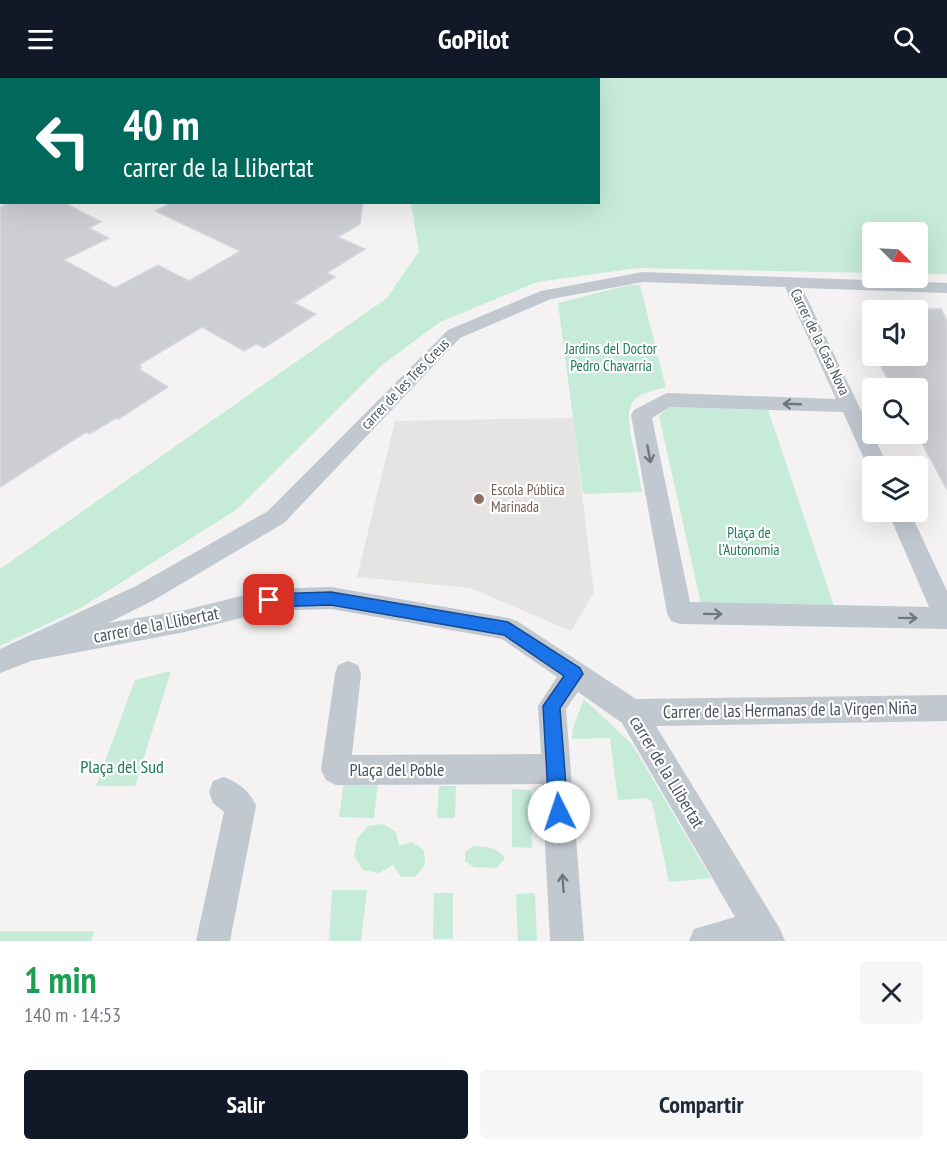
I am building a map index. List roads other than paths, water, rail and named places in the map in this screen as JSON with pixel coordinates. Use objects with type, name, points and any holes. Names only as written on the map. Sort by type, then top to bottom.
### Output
[{"type":"street","name":"carrer de les Tres Creus","points":[[30,649],[144,593],[276,517],[454,334],[547,295],[643,277],[947,288]]},
{"type":"street","name":"Carrer de la Casa Nova","points":[[791,282],[873,456]]},
{"type":"street","points":[[850,406],[667,400],[641,414],[680,614],[947,618],[903,522]]},
{"type":"street","name":"carrer de la Llibertat","points":[[0,661],[30,649],[185,621],[269,600],[331,598],[508,629],[632,713],[764,935]]},
{"type":"street","name":"Plaça del Poble","points":[[348,674],[336,770],[556,769]]},
{"type":"street","points":[[567,941],[552,706],[575,674]]},
{"type":"street","name":"Carrer de las Hermanas de la Virgen Niña","points":[[632,713],[947,708]]},
{"type":"street","points":[[213,941],[241,806],[224,792]]},
{"type":"street","points":[[706,941],[764,935]]},
{"type":"place","name":"Escola Pública Marinada","points":[[479,499]]},
{"type":"park label","name":"Jardins del Doctor Pedro Chavarría","points":[[611,358]]},
{"type":"park label","name":"Plaça de l'Autonomia","points":[[749,542]]},
{"type":"park label","name":"Plaça del Sud","points":[[122,767]]}]
